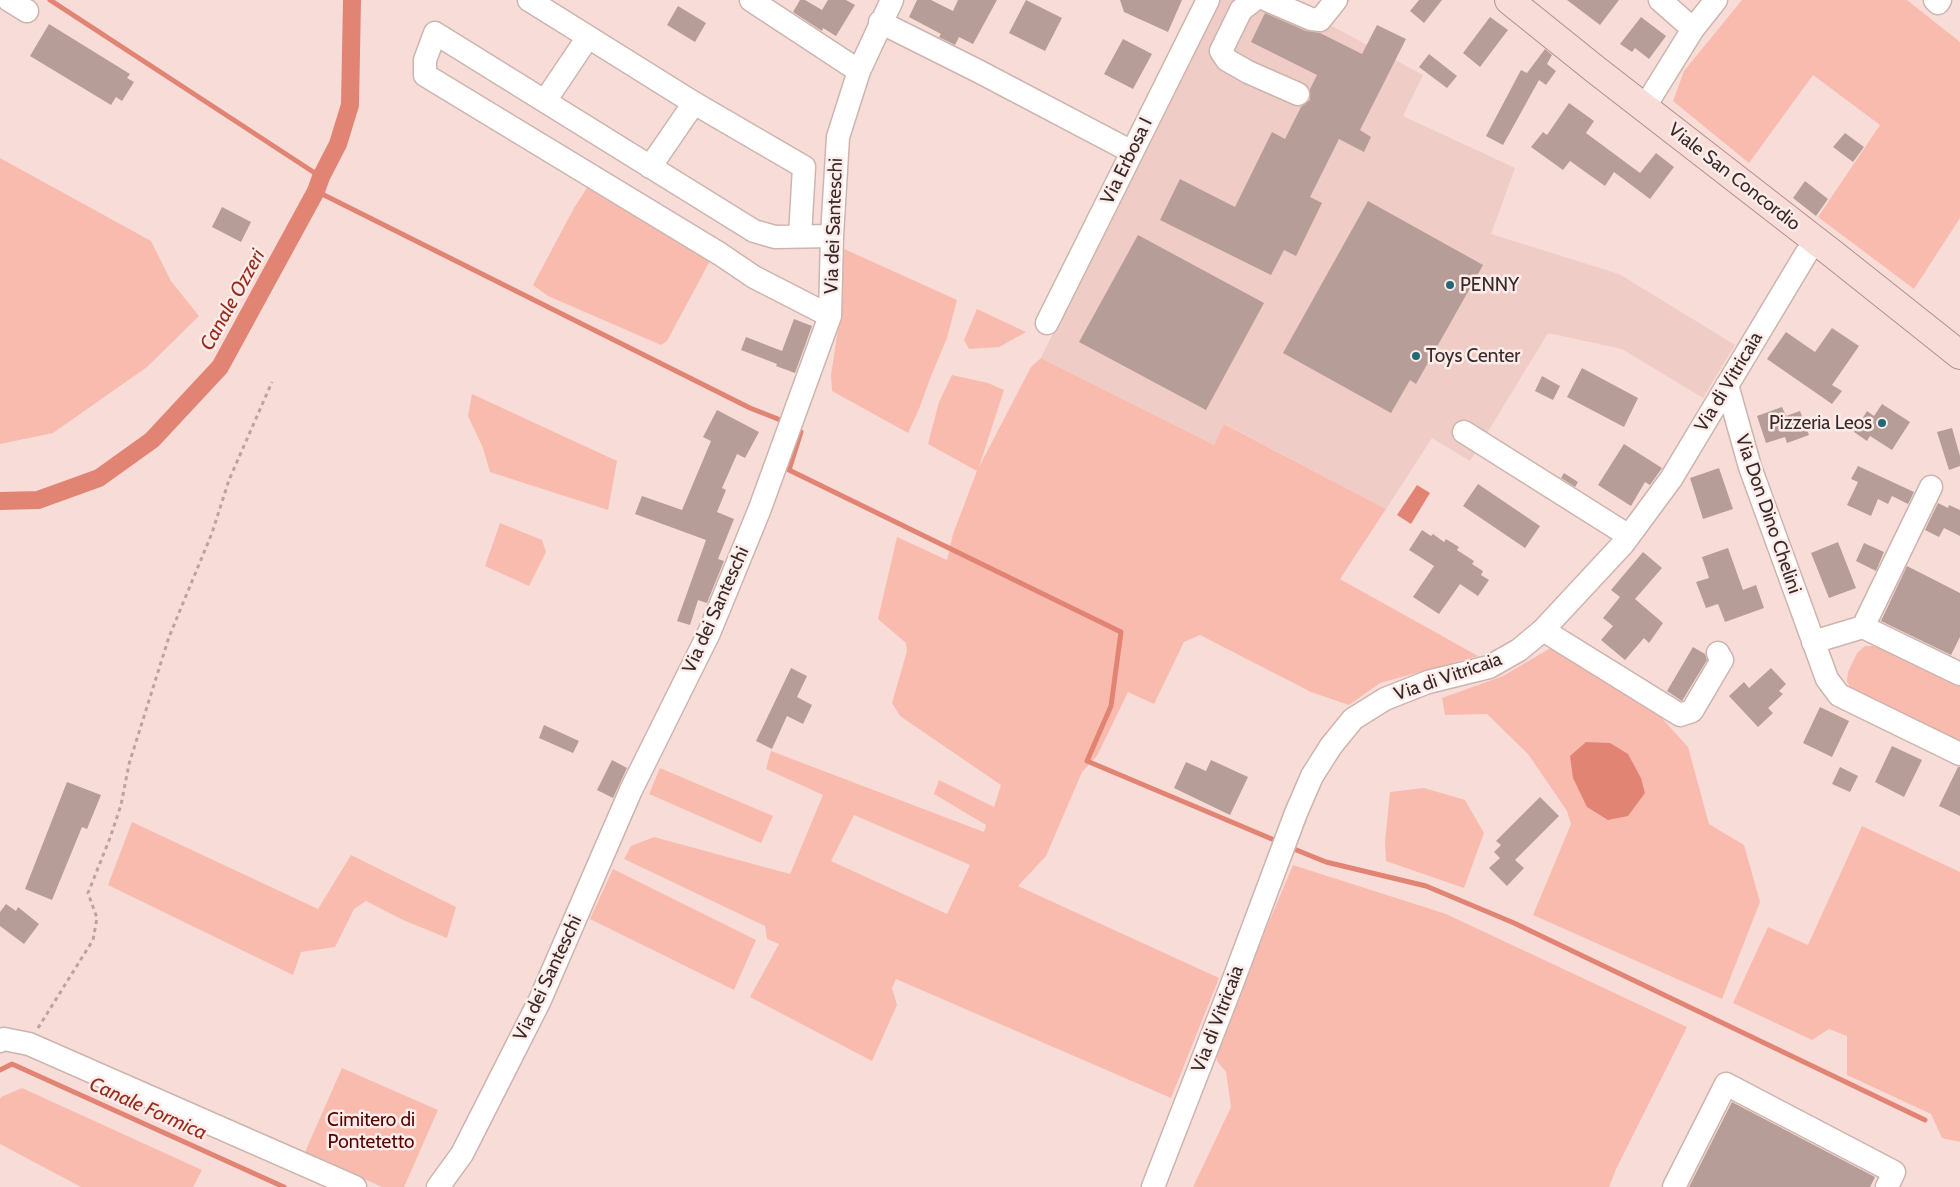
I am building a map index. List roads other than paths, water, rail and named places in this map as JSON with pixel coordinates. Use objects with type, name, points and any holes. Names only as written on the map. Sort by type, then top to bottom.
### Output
[{"type":"main road","name":"Viale San Concordio","points":[[1509,0],[1960,355]]},
{"type":"street","points":[[529,0],[694,103],[804,167],[800,236]]},
{"type":"street","points":[[751,0],[859,71]]},
{"type":"street","name":"Via dei Santeschi","points":[[438,1187],[462,1154],[540,1000],[631,790],[709,633],[759,511],[830,316],[832,236],[838,137],[859,71],[880,22],[892,0]]},
{"type":"street","name":"Via Erbosa I","points":[[1047,323],[1208,0]]},
{"type":"street","points":[[1254,0],[1241,10],[1221,51],[1227,60],[1248,72],[1298,94]]},
{"type":"street","points":[[1267,0],[1311,19],[1320,20],[1336,0]]},
{"type":"street","points":[[1660,0],[1693,29]]},
{"type":"street","points":[[1644,108],[1693,29],[1716,0]]},
{"type":"street","points":[[1935,0],[1938,3],[1940,0]]},
{"type":"street","points":[[880,22],[978,70],[1132,152]]},
{"type":"street","points":[[830,316],[754,277],[720,254],[424,75],[425,60],[435,33],[754,231],[774,237],[832,236]]},
{"type":"street","points":[[545,101],[588,37]]},
{"type":"street","points":[[650,167],[694,103]]},
{"type":"street","name":"Via di Vitricaia","points":[[1153,1187],[1290,830],[1312,776],[1331,746],[1353,719],[1385,699],[1428,682],[1489,667],[1519,650],[1543,630],[1626,540],[1671,479],[1726,385],[1816,240]]},
{"type":"street","name":"Via Don Dino Chelini","points":[[1726,385],[1750,467],[1827,679],[1839,695],[1960,754]]},
{"type":"street","points":[[1462,435],[1626,540]]},
{"type":"street","points":[[1863,627],[1931,487]]},
{"type":"street","points":[[1813,642],[1863,627],[1960,674]]},
{"type":"street","points":[[1543,630],[1680,715],[1692,711],[1722,660],[1718,653]]},
{"type":"street","points":[[0,1041],[4,1039],[29,1044],[355,1187]]},
{"type":"street","points":[[1674,1187],[1726,1084],[1894,1172],[1886,1187]]},
{"type":"waterway","points":[[50,0],[321,177]]},
{"type":"waterway","name":"Canale Ozzeri","points":[[0,501],[38,500],[99,478],[152,440],[220,367],[316,191],[338,144],[350,105],[352,0]]},
{"type":"waterway","points":[[316,191],[750,408],[783,421]]},
{"type":"waterway","points":[[801,432],[789,470],[1121,632],[1111,706],[1087,761],[1279,842]]},
{"type":"waterway","points":[[1289,847],[1326,862],[1426,886],[1514,923],[1925,1120]]},
{"type":"waterway","name":"Canale Formica","points":[[0,1070],[12,1064],[284,1187]]},
{"type":"place","name":"PENNY","points":[[1450,285]]},
{"type":"place","name":"Toys Center","points":[[1416,356]]},
{"type":"place","name":"Pizzeria Leos","points":[[1882,423]]},
{"type":"park label","name":"Cimitero di Pontetetto","points":[[371,1131]]}]
